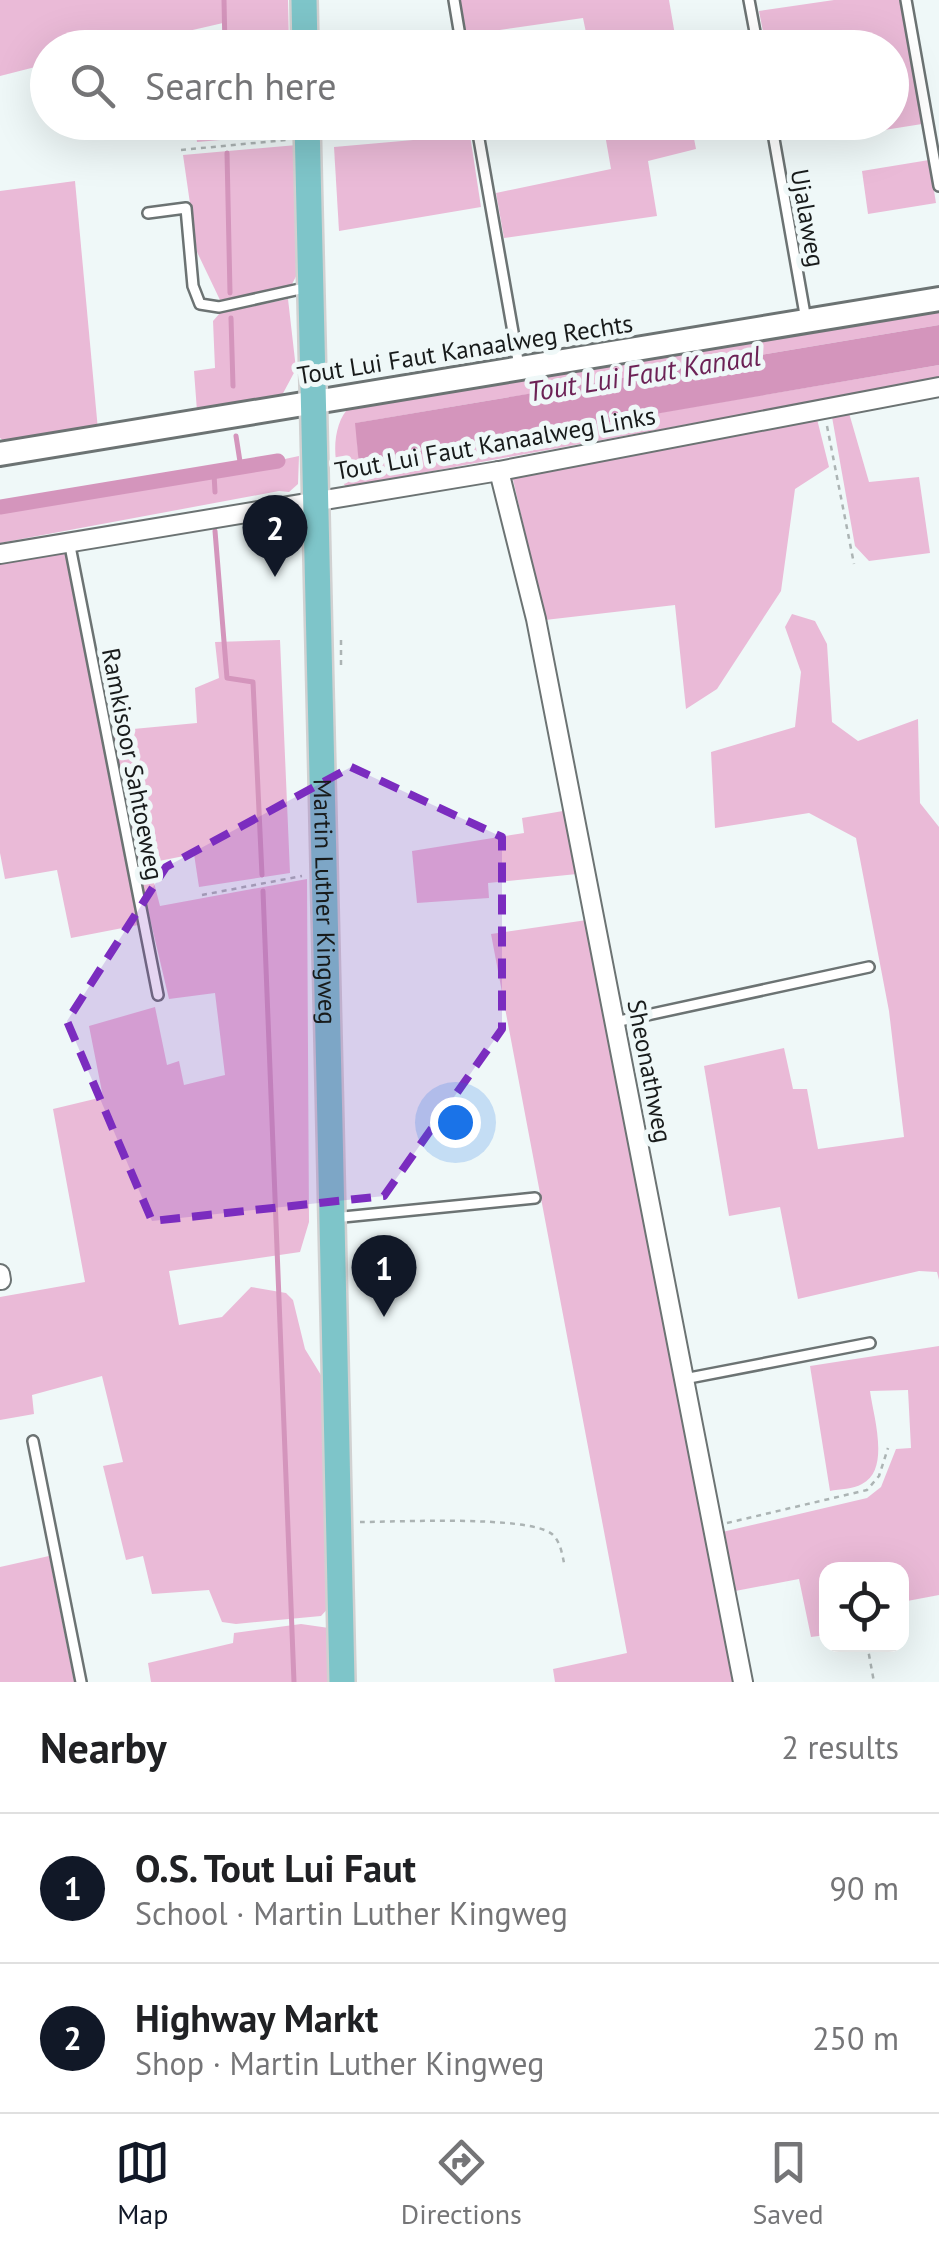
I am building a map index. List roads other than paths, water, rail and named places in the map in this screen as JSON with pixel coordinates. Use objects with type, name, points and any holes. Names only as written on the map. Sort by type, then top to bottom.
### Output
[{"type":"main road","points":[[304,0],[305,30]]},
{"type":"main road","name":"Martin Luther Kingweg","points":[[308,140],[342,1682]]},
{"type":"street","name":"Tout Lui Faut Kanaalweg Rechts","points":[[0,454],[939,299]]},
{"type":"street","name":"Tout Lui Faut Kanaalweg Links","points":[[0,554],[318,498],[499,471],[939,386]]},
{"type":"street","name":"Sheonathweg","points":[[499,471],[536,619],[742,1682]]},
{"type":"lane","points":[[454,0],[459,30]]},
{"type":"lane","points":[[749,0],[755,30]]},
{"type":"lane","points":[[906,0],[939,186]]},
{"type":"lane","points":[[479,140],[520,368]]},
{"type":"lane","name":"Ujalaweg","points":[[774,140],[806,320]]},
{"type":"lane","points":[[148,213],[186,208],[193,286],[200,304],[219,308],[312,286]]},
{"type":"lane","name":"Ramkisoor Sahtoeweg","points":[[69,541],[158,995]]},
{"type":"lane","points":[[615,1022],[870,967]]},
{"type":"lane","points":[[331,1218],[535,1198]]},
{"type":"lane","points":[[684,1379],[870,1343]]},
{"type":"lane","points":[[33,1441],[81,1682]]},
{"type":"waterway","points":[[224,0],[225,30]]},
{"type":"waterway","points":[[227,153],[230,293]]},
{"type":"waterway","points":[[231,318],[233,386]]},
{"type":"waterway","points":[[236,436],[241,468]]},
{"type":"waterway","name":"Tout Lui Faut Kanaal","points":[[0,507],[278,461]]},
{"type":"waterway","points":[[214,474],[215,492]]},
{"type":"waterway","points":[[215,531],[227,678],[253,682],[262,875]]},
{"type":"waterway","points":[[263,891],[294,1682]]},
{"type":"place","name":"Highway Markt","points":[[275,577]]},
{"type":"place","name":"O.S. Tout Lui Faut","points":[[384,1317]]}]
